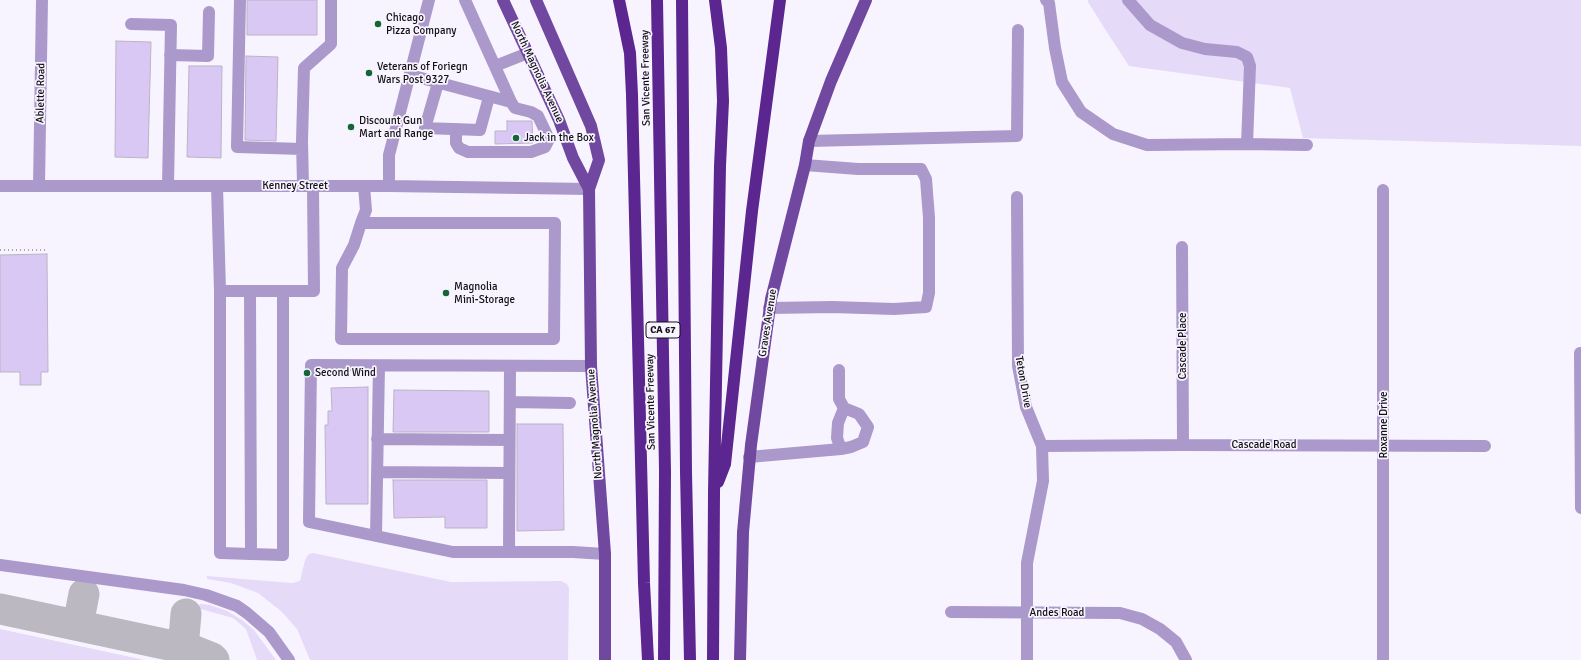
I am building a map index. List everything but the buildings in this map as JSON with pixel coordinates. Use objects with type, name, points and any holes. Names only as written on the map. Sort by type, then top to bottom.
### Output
[{"type":"highway","points":[[619,0],[630,53],[632,95],[644,583],[648,660]]},
{"type":"highway","name":"San Vicente Freeway","points":[[657,0],[665,471],[664,660]]},
{"type":"highway","name":"CA 67","points":[[682,0],[686,464],[690,660]]},
{"type":"highway","points":[[713,660],[714,492],[720,166],[723,101],[721,48],[715,0]]},
{"type":"highway","points":[[714,492],[725,464],[752,211],[780,0]]},
{"type":"main road","name":"North Magnolia Avenue","points":[[503,0],[559,120],[573,158],[589,189]]},
{"type":"main road","name":"North Magnolia Avenue","points":[[536,0],[579,97],[596,143],[599,160],[589,189],[591,366],[605,554],[605,660]]},
{"type":"main road","name":"Graves Avenue","points":[[740,660],[743,532],[750,457],[769,308],[805,165],[809,141],[831,81],[866,0]]},
{"type":"street","name":"Ablette Road","points":[[39,186],[42,0]]},
{"type":"street","points":[[240,0],[237,147],[302,149]]},
{"type":"street","points":[[220,291],[314,291],[308,186],[302,149],[304,68],[331,44],[331,0]]},
{"type":"street","points":[[389,186],[389,155],[430,0]]},
{"type":"street","points":[[456,129],[456,143],[459,148],[468,152],[531,152],[545,147],[548,141],[548,137],[538,116],[532,112],[515,108],[511,102],[465,0]]},
{"type":"street","points":[[1046,0],[1049,3],[1055,48],[1062,82],[1081,112],[1113,134],[1147,145],[1307,145]]},
{"type":"street","points":[[1128,0],[1150,25],[1182,43],[1205,49],[1237,52],[1247,57],[1250,66],[1247,144]]},
{"type":"street","points":[[170,55],[208,56],[209,12]]},
{"type":"street","points":[[131,24],[171,25],[168,186]]},
{"type":"street","points":[[809,141],[1017,136],[1018,30]]},
{"type":"street","points":[[495,66],[528,53]]},
{"type":"street","points":[[410,75],[511,102]]},
{"type":"street","points":[[438,83],[425,128],[480,130],[489,97]]},
{"type":"street","points":[[769,308],[833,307],[894,309],[926,307],[929,293],[929,218],[926,179],[921,169],[858,169],[805,165]]},
{"type":"street","name":"Kenney Street","points":[[0,186],[389,186],[589,189]]},
{"type":"street","points":[[217,186],[220,291],[220,552],[283,555],[283,291]]},
{"type":"street","points":[[361,223],[555,223],[554,340],[341,339],[342,268],[354,245],[361,223],[366,210],[364,186]]},
{"type":"street","name":"Roxanne Drive","points":[[1383,190],[1383,660]]},
{"type":"street","name":"Teton Drive","points":[[1017,197],[1018,366],[1026,407],[1042,446],[1044,481],[1027,563],[1027,660]]},
{"type":"street","name":"Cascade Place","points":[[1182,247],[1183,445]]},
{"type":"street","points":[[250,291],[251,554]]},
{"type":"street","points":[[1580,353],[1581,508]]},
{"type":"street","points":[[591,366],[311,365],[309,522],[453,552],[573,552],[605,554]]},
{"type":"street","points":[[376,536],[379,366]]},
{"type":"street","points":[[509,552],[510,366]]},
{"type":"street","points":[[750,457],[841,449],[852,447],[863,442],[868,427],[859,414],[844,408],[839,399],[839,370]]},
{"type":"street","points":[[510,402],[570,403]]},
{"type":"street","points":[[841,449],[837,438],[838,423],[844,408]]},
{"type":"street","points":[[377,439],[509,440]]},
{"type":"street","name":"Cascade Road","points":[[1042,446],[1485,446]]},
{"type":"street","points":[[377,472],[509,473]]},
{"type":"street","points":[[0,565],[184,590],[206,595],[237,606],[247,613],[269,632],[288,660]]},
{"type":"street","name":"Andes Road","points":[[951,612],[1120,613],[1142,619],[1160,629],[1176,642],[1186,660]]},
{"type":"path","points":[[0,250],[47,250]]},
{"type":"shaded area","points":[[1088,0],[1581,0],[1581,146],[1303,138],[1290,88],[1129,66]]},
{"type":"shaded area","points":[[313,553],[451,582],[561,581],[567,584],[569,588],[568,660],[310,660],[297,629],[281,611],[258,593],[231,583],[207,579],[207,576],[292,583],[300,581],[305,560],[309,554]]},
{"type":"shaded area","points":[[201,604],[210,605],[227,611],[242,620],[254,630],[276,660],[257,660],[246,629],[233,618],[197,608],[197,606]]},
{"type":"shaded area","points":[[0,629],[140,659],[144,660],[0,660]]},
{"type":"taxiway","points":[[78,625],[84,594]]},
{"type":"taxiway","points":[[0,609],[192,650],[214,660]]},
{"type":"taxiway","points":[[183,648],[186,614]]},
{"type":"place","name":"Chicago Pizza Company","points":[[378,24]]},
{"type":"place","name":"Veterans of Foriegn Wars Post 9327","points":[[369,73]]},
{"type":"place","name":"Discount Gun Mart and Range","points":[[351,127]]},
{"type":"place","name":"Jack in the Box","points":[[516,138]]},
{"type":"place","name":"Magnolia Mini-Storage","points":[[446,293]]},
{"type":"place","name":"Second Wind","points":[[307,373]]}]
